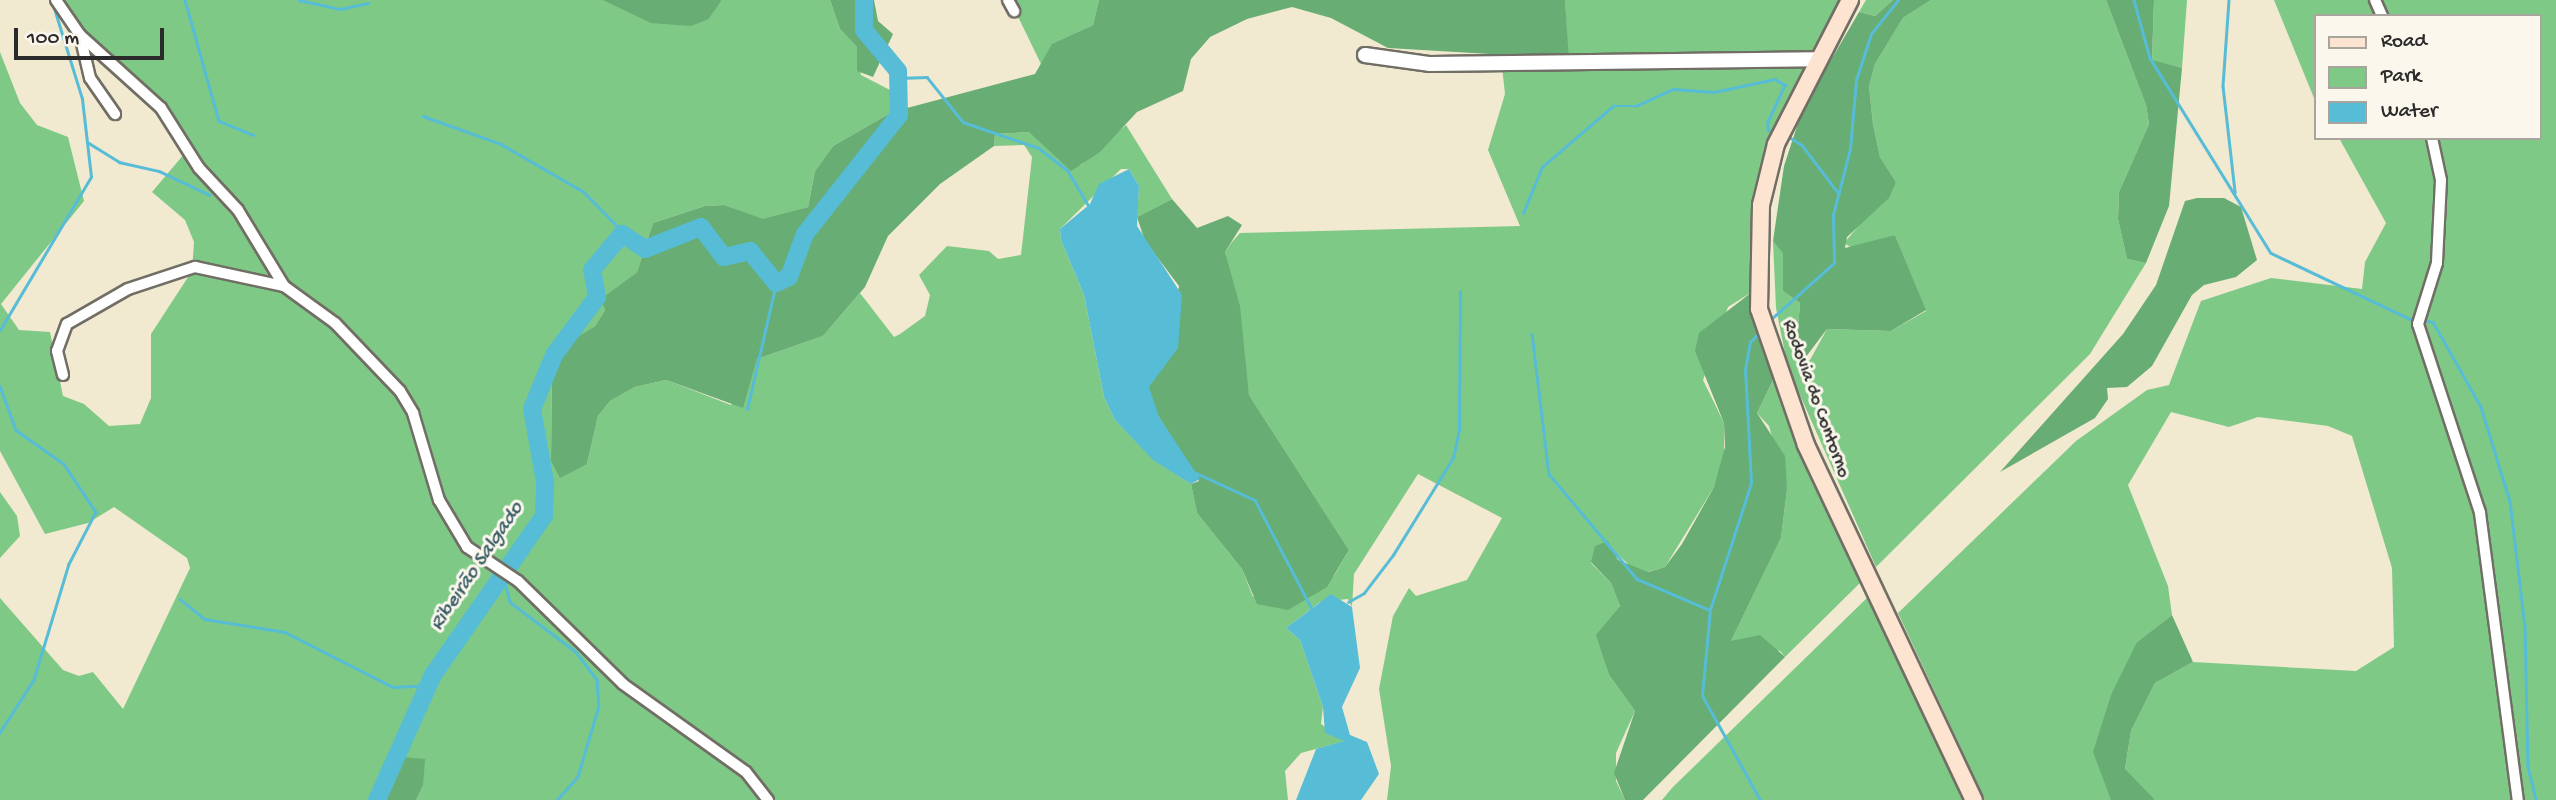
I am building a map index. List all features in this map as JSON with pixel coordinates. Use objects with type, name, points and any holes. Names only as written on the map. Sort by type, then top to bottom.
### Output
[{"type":"main road","name":"Rodovia do Contorno","points":[[1850,0],[1816,59],[1776,144],[1761,205],[1759,309],[1806,445],[1974,800]]},
{"type":"street","points":[[56,0],[80,35],[161,108],[199,168],[238,210],[284,286]]},
{"type":"street","points":[[1008,0],[1014,11]]},
{"type":"street","points":[[80,35],[90,78],[115,114]]},
{"type":"street","points":[[1365,55],[1430,64],[1816,59]]},
{"type":"street","points":[[2432,140],[2441,180],[2437,263],[2418,324],[2480,513],[2518,800]]},
{"type":"street","points":[[63,375],[57,351],[67,324],[128,289],[205,267],[284,286],[335,323],[394,382],[413,413],[455,532],[476,555],[499,565],[518,581],[623,684],[746,772],[768,800]]},
{"type":"green space","points":[[62,0],[602,0],[650,23],[709,19],[721,0],[830,0],[840,29],[857,47],[861,75],[890,90],[892,112],[833,146],[815,171],[808,207],[763,220],[724,205],[705,206],[653,223],[637,272],[602,299],[605,310],[595,326],[571,342],[552,371],[551,461],[587,464],[598,416],[610,401],[635,387],[666,380],[731,405],[757,359],[823,336],[860,293],[894,337],[900,334],[925,316],[930,295],[919,275],[947,246],[989,251],[998,259],[1021,255],[1032,157],[1024,145],[994,146],[995,134],[1029,132],[1081,165],[1126,125],[1172,199],[1137,217],[1139,186],[1129,169],[1121,169],[1060,229],[1061,240],[1084,295],[1104,397],[1115,420],[1153,459],[1191,484],[1197,513],[1242,569],[1253,597],[1334,576],[1349,550],[1249,395],[1225,252],[1240,233],[1520,226],[1488,150],[1505,94],[1502,67],[1568,61],[1565,0],[1842,0],[1774,128],[1753,210],[1752,292],[1728,307],[1703,380],[1724,423],[1724,463],[1714,487],[1665,567],[1647,572],[1629,565],[1607,544],[1591,563],[1611,583],[1620,606],[1597,635],[1609,675],[1635,711],[1616,753],[1616,781],[1625,800],[1387,800],[1391,766],[1379,689],[1393,616],[1409,588],[1416,596],[1467,580],[1502,518],[1418,474],[1354,574],[1352,607],[1348,599],[1320,602],[1286,628],[1300,640],[1323,707],[1321,724],[1345,741],[1301,753],[1285,771],[1288,800],[416,800],[423,786],[384,800],[0,800],[0,598],[63,670],[79,676],[93,672],[123,709],[190,568],[187,558],[114,507],[88,523],[45,534],[0,451],[0,52],[20,103],[37,125],[68,137],[84,201],[1,304],[19,330],[50,332],[63,396],[84,404],[109,426],[140,424],[151,398],[151,334],[192,271],[194,242],[185,220],[152,192],[185,153],[153,104],[99,55]]},
{"type":"green space","points":[[602,0],[721,1],[709,19],[691,26],[650,23]]},
{"type":"green space","points":[[830,0],[874,0],[878,21],[893,34],[873,77],[857,71],[857,47],[840,29]]},
{"type":"green space","points":[[1010,0],[1099,0],[1093,25],[1053,44],[1041,64]]},
{"type":"green space","points":[[1099,0],[1565,0],[1569,61],[1497,62],[1490,54],[1388,48],[1331,18],[1292,7],[1247,19],[1210,37],[1191,59],[1183,91],[1137,112],[1100,152],[1071,171],[1029,132],[995,134],[994,146],[940,184],[888,236],[865,287],[823,336],[757,359],[743,408],[666,380],[635,387],[610,401],[598,416],[587,464],[560,478],[551,461],[552,371],[571,341],[595,326],[605,310],[601,299],[637,272],[653,223],[705,206],[724,205],[763,219],[808,207],[815,171],[833,146],[892,112],[1035,74],[1052,44],[1093,25]]},
{"type":"green space","points":[[1866,0],[1893,0],[1875,16],[1859,12]]},
{"type":"green space","points":[[1893,0],[1931,0],[1903,18],[1875,64],[1869,86],[1873,124],[1880,157],[1896,182],[1889,198],[1847,237],[1845,248],[1895,235],[1926,310],[1891,331],[1827,329],[1802,362],[1796,355],[1800,303],[1783,291],[1783,253],[1773,241],[1784,166],[1803,108],[1859,12],[1875,16]]},
{"type":"green space","points":[[1931,0],[2106,0],[2146,105],[2149,124],[2119,192],[2118,219],[2127,259],[2146,263],[2090,354],[1876,567],[1788,368],[1776,308],[1773,241],[1783,252],[1783,291],[1800,303],[1796,355],[1810,360],[1827,329],[1891,331],[1926,311],[1895,235],[1855,250],[1844,243],[1896,182],[1880,157],[1873,124],[1869,86],[1875,64],[1903,18]]},
{"type":"green space","points":[[2106,0],[2154,0],[2152,60],[2182,68],[2169,206],[2146,263],[2127,259],[2118,219],[2119,192],[2149,124],[2146,105]]},
{"type":"green space","points":[[2154,0],[2187,0],[2182,68],[2152,61]]},
{"type":"green space","points":[[2274,0],[2556,0],[2556,800],[2155,800],[2135,785],[2125,769],[2131,731],[2155,683],[2193,662],[2356,671],[2394,647],[2392,568],[2352,436],[2328,426],[2258,417],[2229,427],[2171,412],[2128,485],[2168,586],[2172,615],[2137,642],[2111,800],[1985,800],[1898,613],[2076,441],[2147,390],[2169,385],[2201,301],[2271,278],[2362,289],[2365,262],[2386,223],[2340,140],[2542,140],[2542,14],[2314,14],[2314,98]]},
{"type":"green space","points":[[2224,198],[2241,207],[2257,260],[2236,277],[2204,285],[2192,295],[2152,366],[2127,387],[2107,388],[2108,399],[2095,418],[2000,472],[2123,334],[2156,285],[2185,201]]},
{"type":"green space","points":[[1172,199],[1197,228],[1228,216],[1242,225],[1225,252],[1240,306],[1249,395],[1349,550],[1327,587],[1288,610],[1257,604],[1242,569],[1197,513],[1191,484],[1199,481],[1154,409],[1148,387],[1165,364],[1179,286],[1145,241],[1137,217]]},
{"type":"green space","points":[[1752,292],[1773,380],[1757,413],[1785,456],[1787,489],[1781,538],[1731,641],[1760,635],[1785,657],[1643,800],[1625,800],[1614,773],[1635,711],[1609,675],[1596,635],[1620,606],[1611,583],[1591,562],[1595,546],[1608,541],[1618,560],[1648,572],[1665,567],[1682,544],[1714,487],[1725,447],[1724,423],[1695,351],[1699,333]]},
{"type":"green space","points":[[1773,380],[1863,580],[1785,657],[1780,651],[1730,643],[1781,538],[1787,489],[1769,426],[1757,413]]},
{"type":"green space","points":[[0,492],[17,516],[20,536],[0,558]]},
{"type":"green space","points":[[1871,594],[1967,800],[1662,800],[1672,788]]},
{"type":"green space","points":[[2172,615],[2193,662],[2155,683],[2131,731],[2125,769],[2155,800],[2111,800],[2093,752],[2111,695],[2137,642]]},
{"type":"green space","points":[[402,757],[425,759],[423,786],[416,800],[384,800]]},
{"type":"water","points":[[1129,169],[1139,186],[1137,226],[1182,295],[1178,348],[1149,387],[1159,417],[1200,479],[1191,484],[1153,460],[1115,420],[1104,397],[1084,295],[1061,240],[1060,229],[1090,204],[1099,184]]},
{"type":"water","points":[[1331,594],[1352,607],[1360,668],[1342,707],[1350,735],[1367,742],[1379,774],[1361,800],[1296,800],[1316,749],[1344,741],[1325,733],[1323,707],[1300,640],[1286,628]]},
{"type":"waterway","points":[[185,0],[219,121],[253,135]]},
{"type":"waterway","points":[[299,0],[340,9],[368,3]]},
{"type":"waterway","name":"Ribeirão Salgado","points":[[377,800],[433,675],[544,516],[545,482],[532,409],[554,355],[597,297],[592,270],[622,234],[645,249],[701,227],[724,257],[750,251],[776,283],[789,277],[805,234],[899,115],[898,71],[864,30],[864,0]]},
{"type":"waterway","points":[[1770,320],[1834,263],[1833,215],[1850,149],[1856,80],[1871,34],[1898,0]]},
{"type":"waterway","points":[[2134,0],[2150,58],[2271,253],[2414,321]]},
{"type":"waterway","points":[[2229,0],[2223,86],[2235,192]]},
{"type":"waterway","points":[[0,330],[91,177],[82,99],[52,2]]},
{"type":"waterway","points":[[899,78],[927,77],[963,122],[1039,148],[1068,171],[1090,208]]},
{"type":"waterway","points":[[1523,213],[1542,167],[1613,106],[1636,106],[1673,89],[1714,92],[1775,79],[1785,85],[1768,122],[1768,130],[1776,133]]},
{"type":"waterway","points":[[423,116],[501,144],[584,192],[625,234]]},
{"type":"waterway","points":[[1786,135],[1802,145],[1839,194]]},
{"type":"waterway","points":[[89,143],[119,162],[159,171],[210,195]]},
{"type":"waterway","points":[[747,409],[776,283]]},
{"type":"waterway","points":[[1348,602],[1364,593],[1393,555],[1453,458],[1459,430],[1460,292]]},
{"type":"waterway","points":[[2424,320],[2433,322],[2481,407],[2510,501],[2525,626],[2528,767],[2536,800]]},
{"type":"waterway","points":[[1760,800],[1702,696],[1710,610],[1751,483],[1745,370],[1750,342],[1761,331]]},
{"type":"waterway","points":[[1532,334],[1549,474],[1637,579],[1710,610]]},
{"type":"waterway","points":[[0,386],[16,430],[64,464],[96,512],[69,564],[34,680],[0,733]]},
{"type":"waterway","points":[[1196,473],[1255,500],[1312,609]]},
{"type":"waterway","points":[[504,579],[510,602],[576,652],[597,680],[599,706],[578,777],[557,800]]},
{"type":"waterway","points":[[180,599],[205,619],[285,632],[393,687],[427,685]]}]
